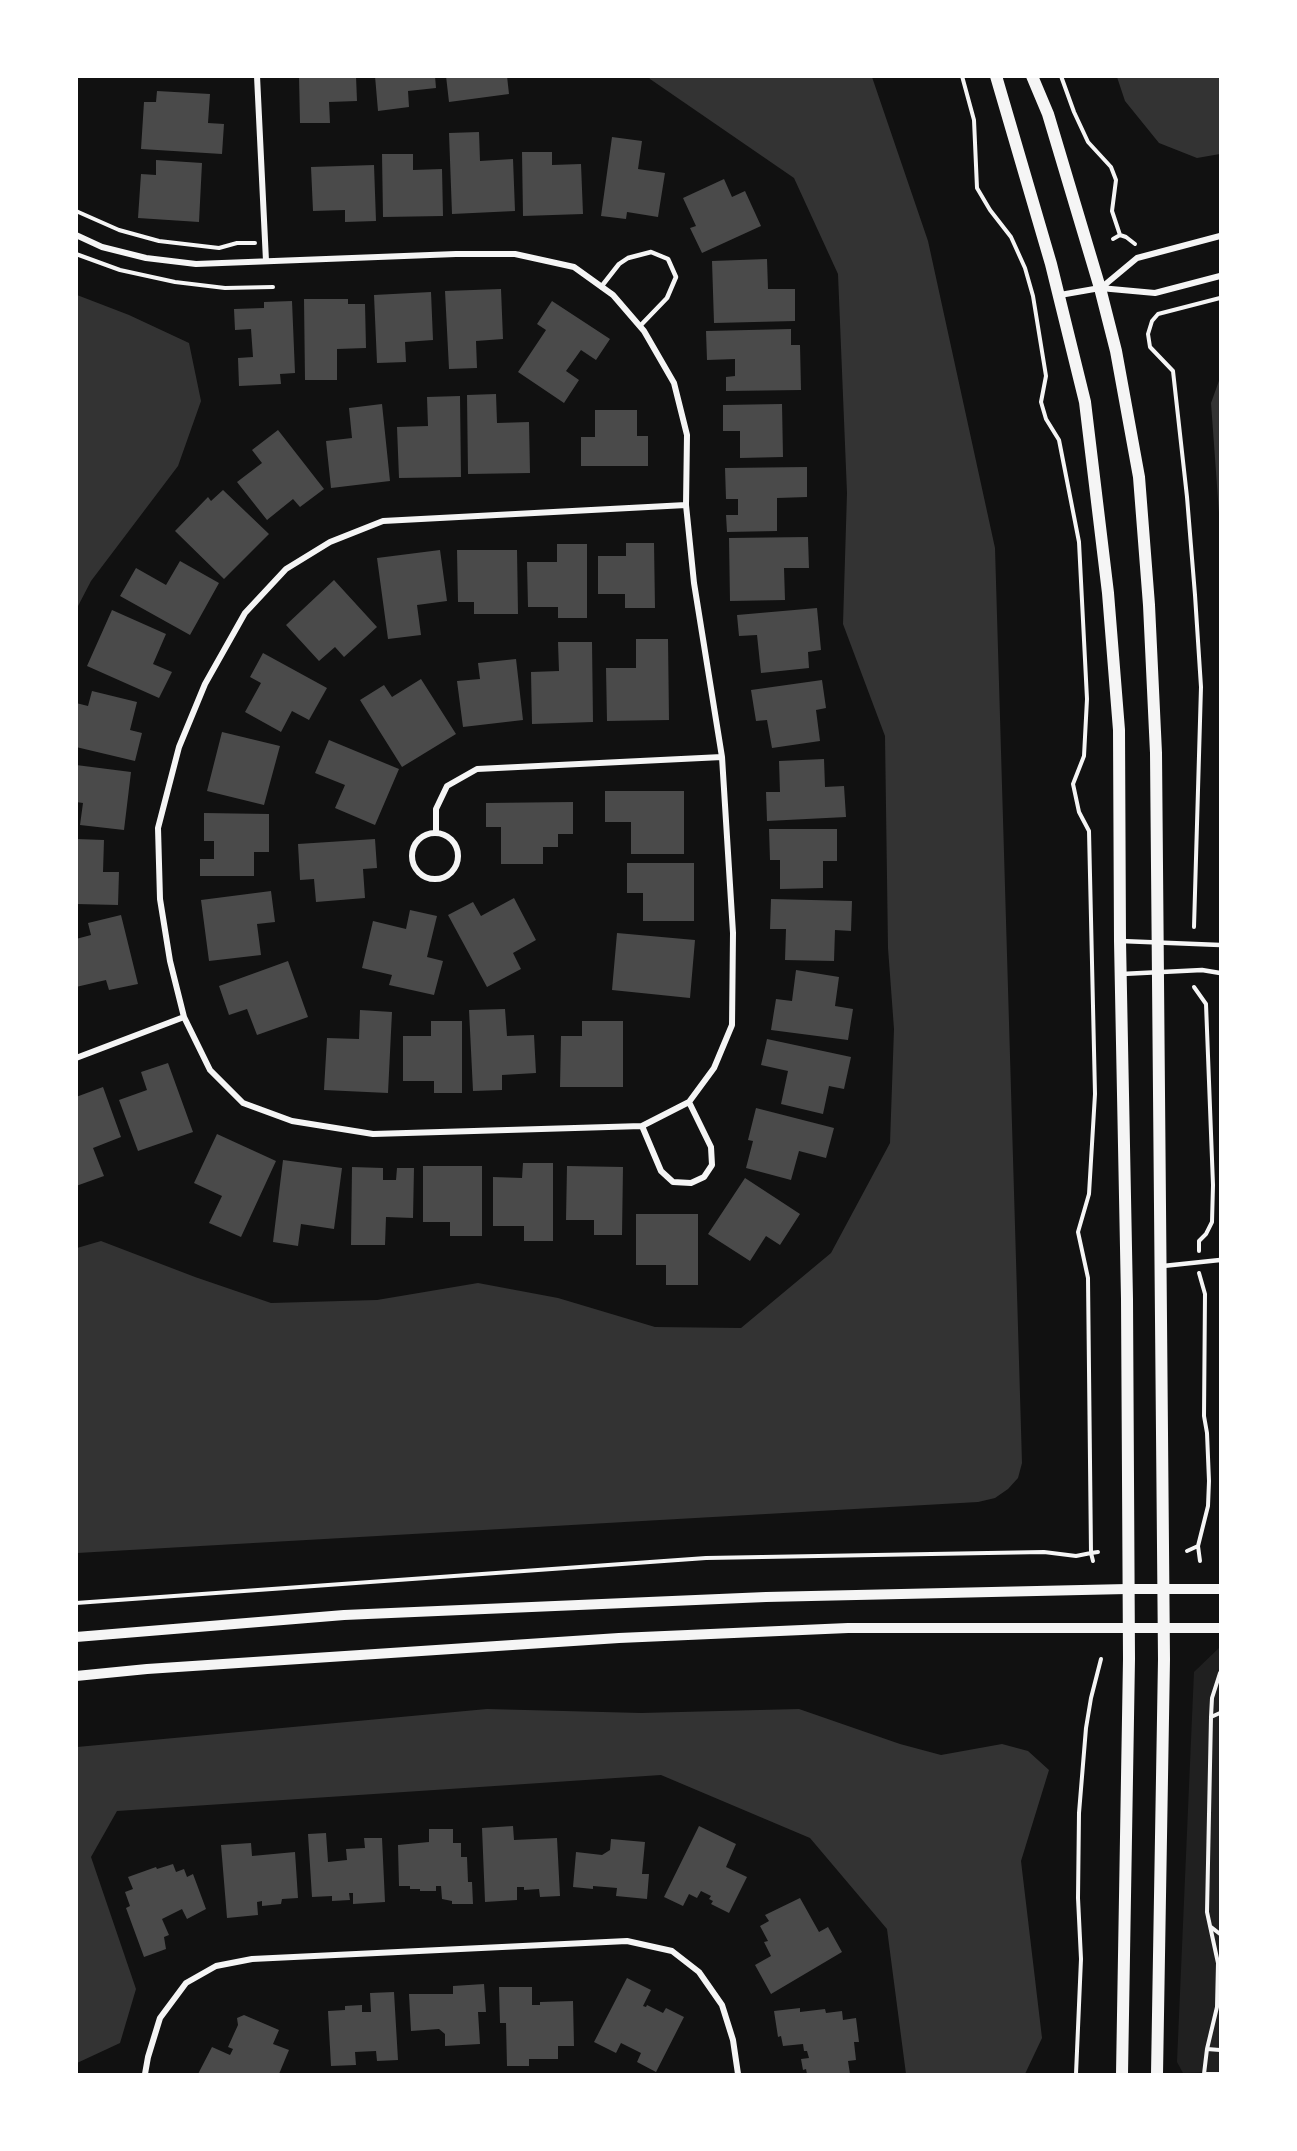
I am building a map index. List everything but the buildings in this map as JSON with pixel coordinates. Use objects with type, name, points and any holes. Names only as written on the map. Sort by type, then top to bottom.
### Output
[{"type":"main road","points":[[996,76],[1060,296],[1085,402],[1108,593],[1119,730],[1120,941],[1127,1299],[1128,1629],[1122,2074]]},
{"type":"main road","points":[[1032,76],[1048,114],[1100,288],[1116,351],[1139,477],[1149,605],[1156,753],[1164,1629],[1157,2074]]},
{"type":"street","points":[[257,76],[266,261]]},
{"type":"street","points":[[76,235],[102,247],[146,258],[196,264],[456,254],[515,254],[574,267],[613,296],[640,326],[674,383],[687,435],[686,505],[694,583],[722,758],[733,933],[732,1025],[714,1068],[689,1102],[642,1126],[373,1134],[292,1121],[243,1103],[210,1070],[183,1017],[170,961],[160,899],[158,828],[179,747],[206,684],[245,613],[286,569],[330,542],[383,521],[686,505]]},
{"type":"street","points":[[1100,288],[1137,258],[1221,236]]},
{"type":"street","points":[[1060,296],[1100,288],[1155,293],[1221,276]]},
{"type":"street","points":[[436,833],[436,809],[447,786],[477,768],[722,758]]},
{"type":"street","points":[[436,833],[450,838],[458,850],[459,857],[453,871],[434,879],[419,873],[412,859],[416,843],[428,834],[436,833]]},
{"type":"street","points":[[76,1058],[183,1017]]},
{"type":"street","points":[[642,1126],[661,1171],[673,1182],[691,1183],[704,1177],[712,1165],[711,1147],[689,1102]]},
{"type":"street","points":[[76,1637],[344,1615],[766,1597],[1221,1589]]},
{"type":"street","points":[[76,1676],[147,1669],[630,1638],[848,1628],[1221,1628]]},
{"type":"street","points":[[146,2074],[148,2057],[160,2018],[186,1983],[216,1966],[252,1959],[627,1941],[672,1951],[699,1972],[722,2005],[733,2040],[738,2074]]},
{"type":"lane","points":[[602,287],[619,264],[628,258],[651,252],[668,260],[676,276],[667,298],[640,326]]},
{"type":"lane","points":[[1120,941],[1221,945]]},
{"type":"lane","points":[[1121,975],[1202,970],[1221,973]]},
{"type":"lane","points":[[1160,1266],[1221,1260]]},
{"type":"path","points":[[962,76],[974,120],[977,188],[990,210],[1011,237],[1026,271],[1033,296],[1046,376],[1041,402],[1046,419],[1059,440],[1080,553],[1087,699],[1084,756],[1073,784],[1079,812],[1089,831],[1095,1094],[1089,1194],[1078,1232],[1088,1278],[1091,1553],[1093,1561]]},
{"type":"path","points":[[1061,76],[1088,142],[1111,167],[1116,180],[1112,211],[1120,236]]},
{"type":"path","points":[[76,211],[119,230],[159,242],[219,248],[237,243],[265,243]]},
{"type":"path","points":[[1113,239],[1120,236],[1126,237],[1135,244]]},
{"type":"path","points":[[76,254],[120,270],[175,282],[225,288],[273,287]]},
{"type":"path","points":[[1026,271],[1033,269]]},
{"type":"path","points":[[1194,927],[1201,687],[1195,595],[1173,371],[1150,347],[1148,334],[1152,321],[1158,314],[1221,298]]},
{"type":"path","points":[[1187,1551],[1198,1546],[1200,1561]]},
{"type":"path","points":[[76,1602],[706,1558],[1044,1552],[1076,1556],[1098,1552]]},
{"type":"path","points":[[1076,2074],[1081,1959],[1078,1899],[1079,1814],[1086,1728],[1101,1659]]},
{"type":"path","points":[[1220,1673],[1212,1698],[1207,1912],[1219,1956],[1217,2007],[1207,2049],[1204,2074],[1221,2074]]},
{"type":"path","points":[[1211,1718],[1221,1713]]},
{"type":"path","points":[[1210,1927],[1221,1934]]},
{"type":"path","points":[[1207,2049],[1221,2050]]},
{"type":"shaded area","points":[[649,77],[872,77],[928,241],[995,548],[1022,1463],[1018,1478],[995,1498],[978,1502],[77,1553],[77,1248],[101,1241],[271,1303],[377,1300],[478,1283],[558,1298],[655,1327],[741,1328],[831,1253],[890,1143],[894,1029],[888,948],[885,736],[843,624],[847,493],[838,274],[794,178]]},
{"type":"shaded area","points":[[1117,77],[1220,77],[1220,154],[1197,158],[1159,143],[1125,101]]},
{"type":"shaded area","points":[[77,295],[129,315],[189,343],[201,401],[178,466],[91,581],[77,608]]},
{"type":"shaded area","points":[[1220,378],[1220,527],[1211,403]]},
{"type":"shaded area","points":[[1220,1647],[1220,2072],[1183,2073],[1177,2062],[1194,1672]]},
{"type":"shaded area","points":[[487,1709],[641,1713],[799,1709],[900,1744],[941,1755],[1002,1744],[1028,1751],[1049,1770],[1021,1861],[1042,2038],[1025,2074],[906,2074],[887,1929],[810,1838],[661,1775],[117,1811],[91,1857],[136,1989],[120,2043],[77,2063],[77,1747]]}]
